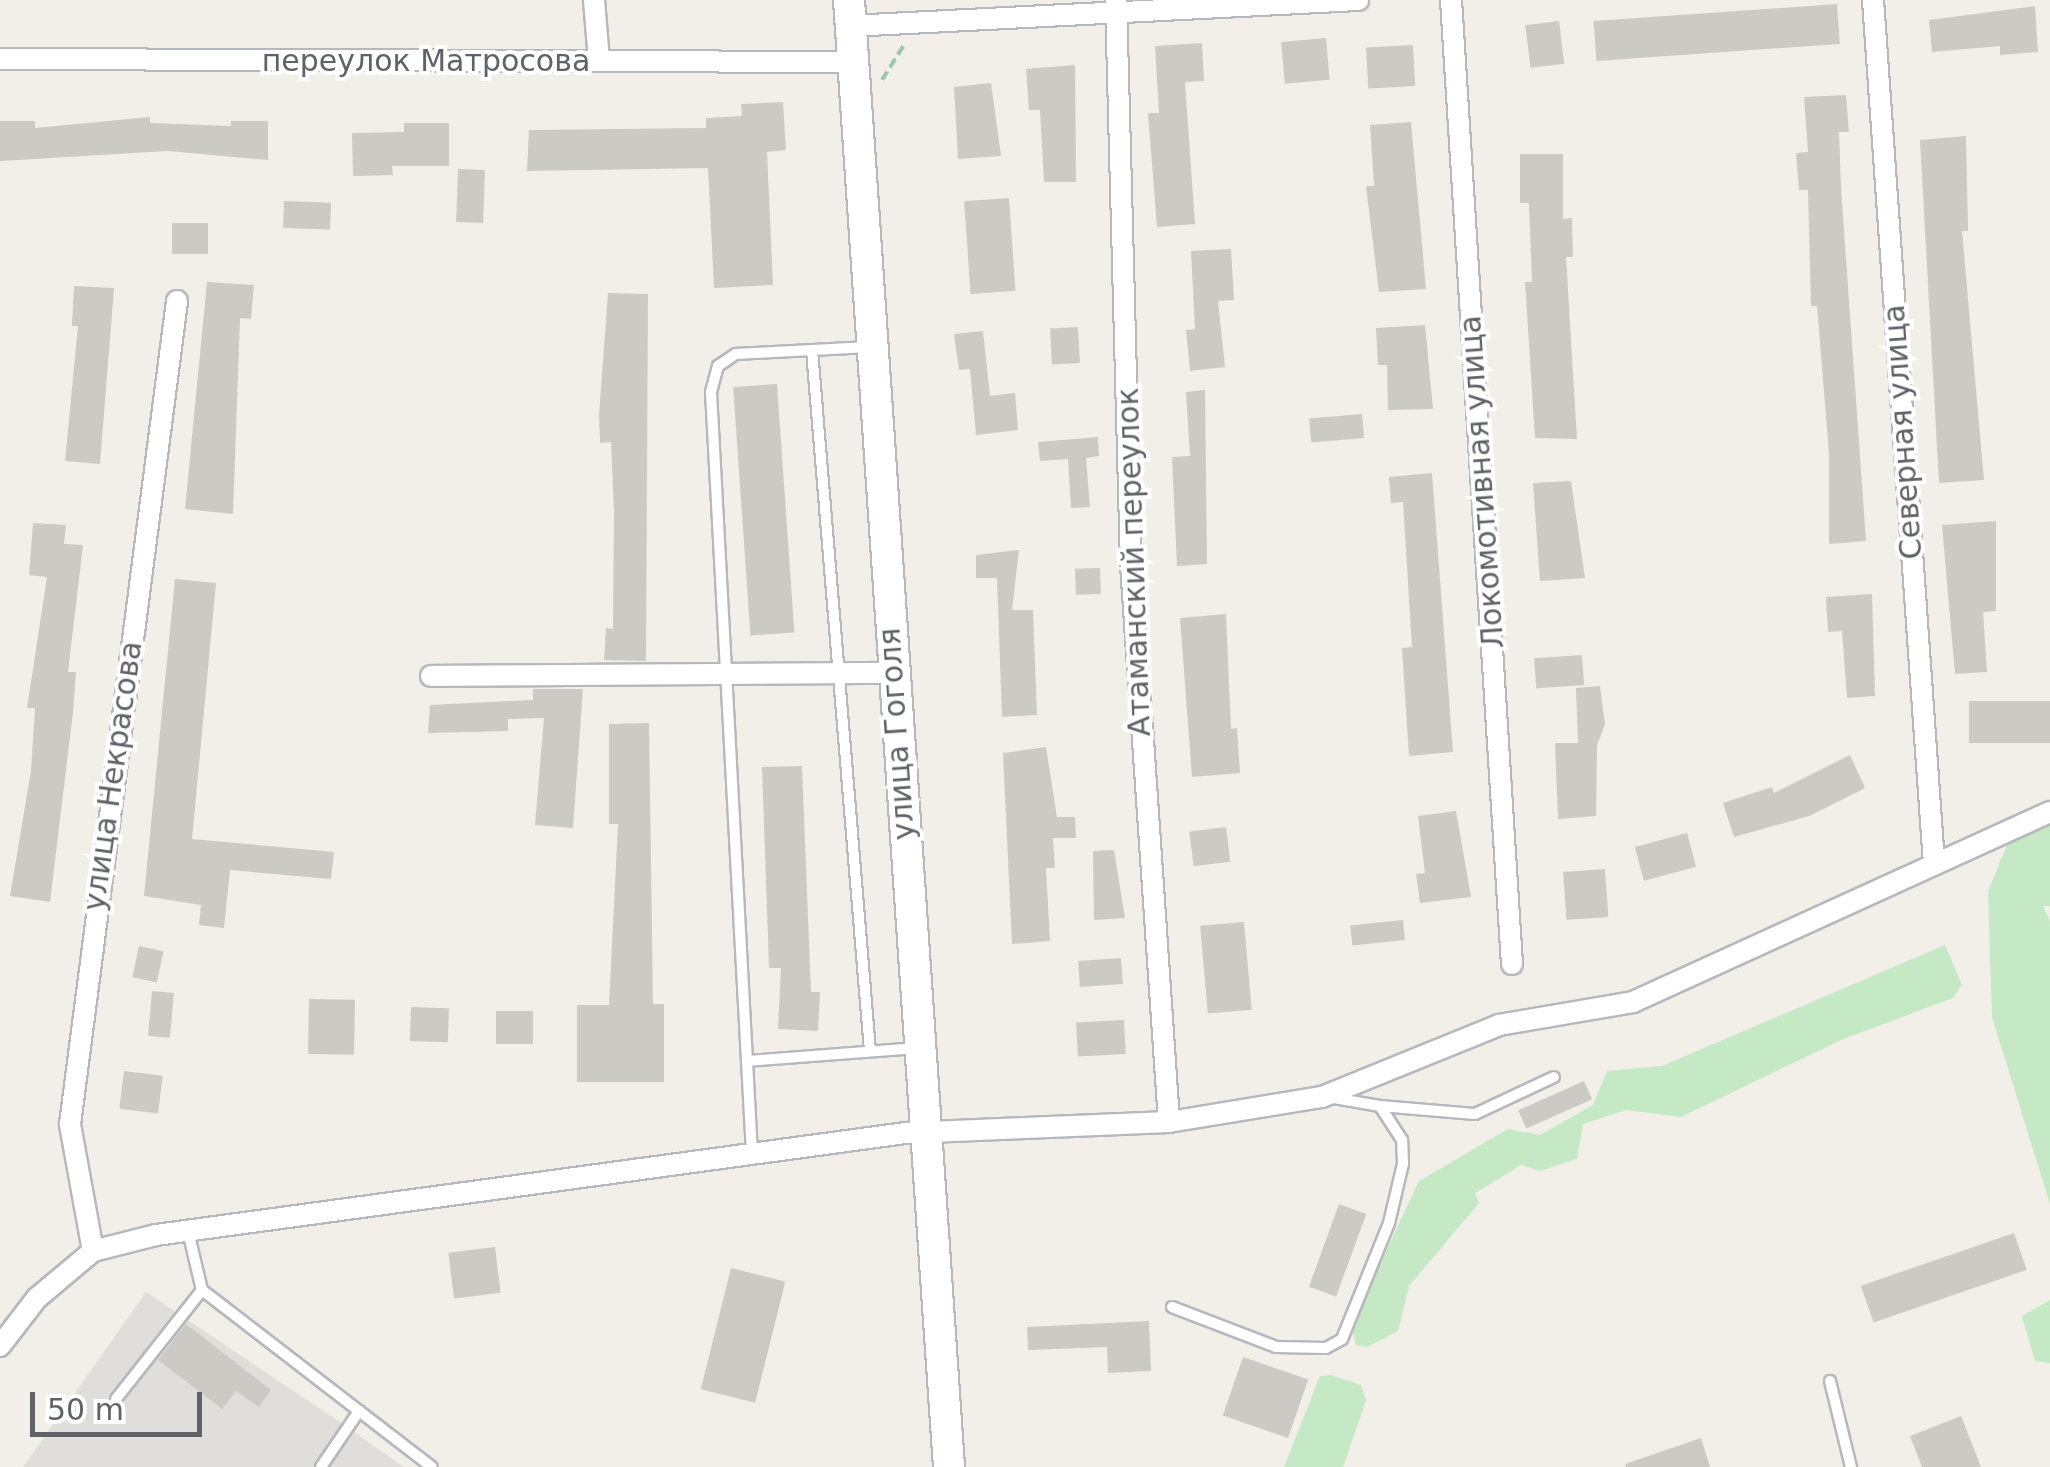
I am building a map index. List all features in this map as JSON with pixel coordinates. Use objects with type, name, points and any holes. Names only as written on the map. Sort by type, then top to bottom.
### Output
[{"type":"main road","name":"улица Гоголя","points":[[849,13],[949,1467]]},
{"type":"street","points":[[594,0],[599,62]]},
{"type":"street","points":[[849,13],[1358,0]]},
{"type":"street","name":"Локомотивная улица","points":[[1451,0],[1512,964]]},
{"type":"street","name":"Северная улица","points":[[1872,0],[1934,864]]},
{"type":"street","name":"Атаманский переулок","points":[[1117,8],[1131,564],[1169,1122]]},
{"type":"street","name":"переулок Матросова","points":[[0,59],[852,62]]},
{"type":"street","name":"улица Некрасова","points":[[94,1251],[70,1124],[177,302]]},
{"type":"street","points":[[431,676],[892,672]]},
{"type":"street","points":[[0,1346],[37,1298],[94,1251],[188,1231],[925,1132],[1169,1122],[1322,1098],[1499,1026],[1632,1002],[2050,812]]},
{"type":"lane","points":[[752,1154],[711,392],[718,366],[736,354],[870,347]]},
{"type":"lane","points":[[812,350],[843,673],[870,1051]]},
{"type":"lane","points":[[747,1061],[920,1048]]},
{"type":"lane","points":[[1322,1098],[1475,1114],[1554,1077]]},
{"type":"lane","points":[[1172,1307],[1276,1346],[1326,1348],[1342,1339],[1389,1223],[1403,1164],[1402,1140],[1380,1106]]},
{"type":"lane","points":[[188,1231],[202,1290],[432,1467]]},
{"type":"lane","points":[[116,1398],[202,1290]]},
{"type":"lane","points":[[1830,1380],[1851,1467]]},
{"type":"lane","points":[[321,1467],[359,1411]]},
{"type":"shaded area","points":[[146,1292],[337,1420],[404,1467],[23,1467]]},
{"type":"green space","points":[[2050,815],[2050,906],[2043,906],[2050,921],[2050,1204],[1992,1017],[1988,891],[2007,845]]},
{"type":"green space","points":[[1945,945],[1962,985],[1953,998],[1841,1040],[1681,1117],[1626,1110],[1583,1124],[1577,1159],[1540,1171],[1521,1165],[1475,1193],[1479,1203],[1409,1286],[1398,1331],[1367,1347],[1356,1345],[1351,1326],[1419,1181],[1508,1129],[1540,1135],[1593,1105],[1607,1071],[1662,1066]]},
{"type":"green space","points":[[2050,1300],[2050,1363],[2035,1361],[2022,1316]]},
{"type":"green space","points":[[1331,1375],[1361,1385],[1366,1400],[1343,1467],[1284,1467],[1320,1376]]},
{"type":"building","points":[[1837,4],[1840,44],[1596,61],[1594,21]]},
{"type":"building","points":[[2035,6],[2038,52],[2000,55],[2000,46],[1932,52],[1929,20]]},
{"type":"building","points":[[1559,21],[1564,64],[1530,68],[1525,25]]},
{"type":"building","points":[[1326,38],[1330,80],[1285,84],[1281,42]]},
{"type":"building","points":[[1202,43],[1204,81],[1185,82],[1195,224],[1157,227],[1148,113],[1159,113],[1155,46]]},
{"type":"building","points":[[1413,45],[1415,86],[1368,88],[1366,47]]},
{"type":"building","points":[[1075,65],[1076,182],[1044,182],[1040,110],[1029,110],[1026,69]]},
{"type":"building","points":[[991,83],[1001,156],[958,159],[954,87]]},
{"type":"building","points":[[1846,95],[1849,132],[1839,132],[1841,188],[1866,541],[1829,544],[1829,453],[1817,306],[1811,306],[1808,190],[1799,190],[1796,153],[1808,152],[1804,97]]},
{"type":"building","points":[[783,102],[786,150],[767,152],[773,285],[714,288],[708,168],[527,171],[529,130],[706,128],[706,118],[742,116],[741,104]]},
{"type":"building","points":[[150,117],[150,123],[231,126],[231,121],[268,121],[268,160],[168,151],[0,161],[0,121],[35,121],[35,128]]},
{"type":"building","points":[[1411,122],[1426,289],[1379,292],[1366,186],[1374,186],[1370,125]]},
{"type":"building","points":[[404,123],[449,123],[449,166],[392,166],[393,175],[353,176],[352,133],[404,132]]},
{"type":"building","points":[[1966,136],[1968,231],[1962,231],[1984,480],[1939,483],[1920,140]]},
{"type":"building","points":[[1520,154],[1563,154],[1563,219],[1572,218],[1573,257],[1566,257],[1577,439],[1535,438],[1525,282],[1532,282],[1529,203],[1520,203]]},
{"type":"building","points":[[458,169],[485,170],[483,223],[456,222]]},
{"type":"building","points":[[1009,198],[1015,291],[971,294],[964,201]]},
{"type":"building","points":[[284,201],[331,203],[330,230],[283,228]]},
{"type":"building","points":[[172,223],[208,223],[208,254],[172,254]]},
{"type":"building","points":[[1231,249],[1234,300],[1218,301],[1225,367],[1190,371],[1186,330],[1195,329],[1191,251]]},
{"type":"building","points":[[207,282],[254,285],[251,319],[240,318],[233,514],[185,509]]},
{"type":"building","points":[[74,286],[114,288],[100,464],[65,461],[78,326],[72,326]]},
{"type":"building","points":[[608,293],[648,294],[646,661],[604,660],[606,628],[613,629],[611,442],[600,443],[599,415]]},
{"type":"building","points":[[1425,325],[1433,409],[1388,410],[1387,365],[1378,365],[1376,328]]},
{"type":"building","points":[[1078,327],[1080,363],[1052,364],[1050,328]]},
{"type":"building","points":[[983,331],[990,396],[1015,393],[1018,430],[976,435],[970,369],[959,370],[954,334]]},
{"type":"building","points":[[777,384],[794,632],[750,635],[733,387]]},
{"type":"building","points":[[1205,390],[1207,564],[1177,566],[1172,457],[1190,456],[1186,392]]},
{"type":"building","points":[[1362,414],[1364,438],[1311,443],[1309,419]]},
{"type":"building","points":[[1098,437],[1099,456],[1086,458],[1090,507],[1071,508],[1068,459],[1040,461],[1038,442]]},
{"type":"building","points":[[1432,473],[1453,752],[1409,756],[1402,648],[1412,647],[1403,502],[1391,503],[1389,477]]},
{"type":"building","points":[[1571,481],[1585,578],[1540,581],[1533,483]]},
{"type":"building","points":[[1996,521],[1996,611],[1983,612],[1987,672],[1955,674],[1942,525]]},
{"type":"building","points":[[33,523],[66,525],[64,544],[83,545],[68,672],[76,672],[73,712],[50,902],[10,896],[31,771],[35,708],[27,708],[47,577],[29,575]]},
{"type":"building","points":[[1019,550],[1012,610],[1033,610],[1037,715],[1002,717],[997,578],[976,578],[976,555]]},
{"type":"building","points":[[1100,568],[1101,594],[1076,595],[1075,569]]},
{"type":"building","points":[[175,579],[216,583],[192,839],[334,852],[331,879],[230,870],[224,928],[199,925],[201,905],[144,896]]},
{"type":"building","points":[[1872,594],[1875,696],[1847,698],[1842,631],[1828,632],[1826,597]]},
{"type":"building","points":[[1226,614],[1231,729],[1237,728],[1240,773],[1192,777],[1180,618]]},
{"type":"building","points":[[1582,655],[1584,685],[1536,688],[1534,658]]},
{"type":"building","points":[[1600,686],[1605,724],[1597,745],[1596,816],[1558,819],[1555,743],[1578,743],[1576,688]]},
{"type":"building","points":[[533,689],[583,689],[573,828],[535,825],[544,718],[508,719],[508,731],[428,733],[430,705],[533,700]]},
{"type":"building","points":[[1969,701],[2050,701],[2050,743],[1969,743]]},
{"type":"building","points":[[649,723],[653,1004],[664,1004],[664,1082],[577,1082],[577,1005],[609,1005],[618,824],[609,824],[609,724]]},
{"type":"building","points":[[1046,747],[1057,817],[1075,817],[1076,838],[1053,838],[1055,868],[1046,868],[1050,941],[1012,944],[1003,753]]},
{"type":"building","points":[[1850,755],[1865,788],[1809,816],[1734,837],[1723,803],[1772,787],[1774,793]]},
{"type":"building","points":[[802,766],[811,992],[820,992],[818,1031],[778,1029],[781,968],[769,968],[762,767]]},
{"type":"building","points":[[1456,811],[1471,897],[1420,903],[1416,874],[1425,873],[1418,816]]},
{"type":"building","points":[[1226,827],[1230,862],[1194,866],[1189,832]]},
{"type":"building","points":[[1687,833],[1696,867],[1644,881],[1635,847]]},
{"type":"building","points":[[1114,850],[1125,918],[1094,920],[1093,851]]},
{"type":"building","points":[[1605,869],[1608,917],[1566,920],[1563,872]]},
{"type":"building","points":[[1403,920],[1405,940],[1352,945],[1350,926]]},
{"type":"building","points":[[1244,922],[1252,1010],[1208,1013],[1200,926]]},
{"type":"building","points":[[139,946],[163,951],[157,982],[132,977]]},
{"type":"building","points":[[1121,958],[1123,984],[1080,987],[1078,961]]},
{"type":"building","points":[[152,991],[174,993],[170,1038],[148,1036]]},
{"type":"building","points":[[309,999],[355,1000],[354,1055],[308,1054]]},
{"type":"building","points":[[411,1007],[449,1008],[448,1042],[410,1041]]},
{"type":"building","points":[[496,1011],[533,1011],[533,1044],[496,1044]]},
{"type":"building","points":[[1124,1020],[1126,1054],[1078,1056],[1076,1023]]},
{"type":"building","points":[[124,1071],[163,1076],[158,1113],[119,1109]]},
{"type":"building","points":[[1584,1081],[1592,1099],[1526,1129],[1518,1110]]},
{"type":"building","points":[[1339,1204],[1366,1214],[1336,1297],[1309,1287]]},
{"type":"building","points":[[2014,1233],[2027,1270],[1874,1323],[1861,1286]]},
{"type":"building","points":[[495,1247],[501,1293],[454,1298],[448,1253]]},
{"type":"building","points":[[731,1268],[785,1282],[755,1403],[701,1389]]},
{"type":"building","points":[[1149,1321],[1151,1371],[1108,1373],[1107,1347],[1028,1350],[1027,1327]]},
{"type":"building","points":[[186,1324],[271,1390],[259,1407],[236,1391],[222,1409],[158,1360]]},
{"type":"building","points":[[1243,1357],[1308,1379],[1288,1438],[1223,1416]]},
{"type":"building","points":[[1961,1416],[1981,1467],[1922,1467],[1910,1436]]},
{"type":"building","points":[[1701,1438],[1710,1467],[1626,1467],[1625,1464]]}]
